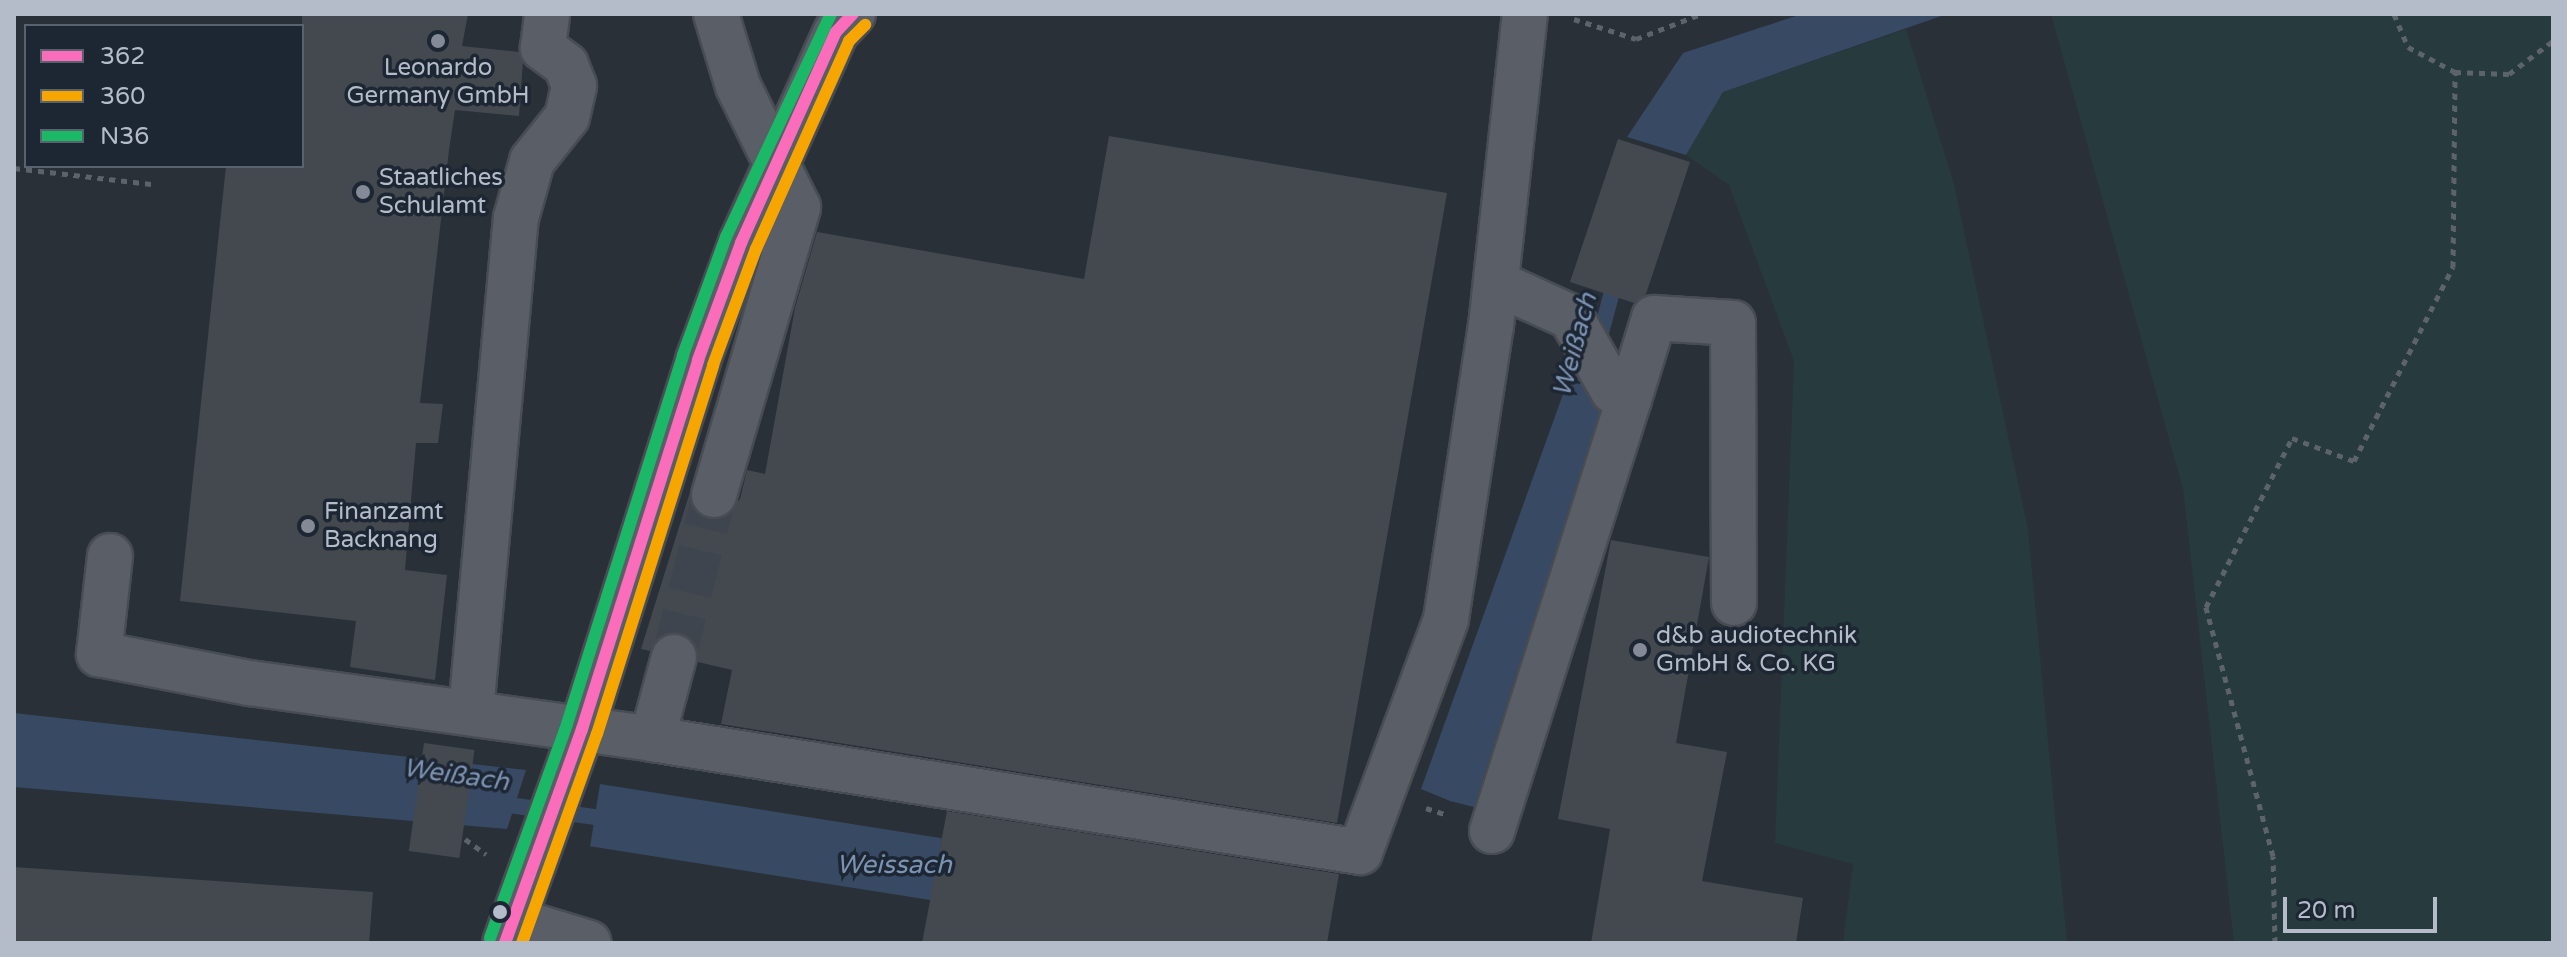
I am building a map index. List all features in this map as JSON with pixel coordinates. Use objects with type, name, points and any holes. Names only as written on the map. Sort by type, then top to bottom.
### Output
[{"type":"street","points":[[471,711],[516,218],[532,161],[567,117],[574,86],[566,65],[543,48],[547,14]]},
{"type":"street","points":[[714,495],[798,207],[777,157],[728,92],[716,14]]},
{"type":"street","points":[[110,556],[99,654],[250,683],[471,711],[1360,852],[1446,619],[1496,283],[1525,14]]},
{"type":"street","points":[[589,943],[509,931],[582,729],[698,360],[777,157],[835,20]]},
{"type":"street","points":[[1496,283],[1571,317],[1621,395]]},
{"type":"street","points":[[1492,831],[1621,395],[1654,318],[1733,323],[1734,603]]},
{"type":"street","points":[[652,739],[674,657]]},
{"type":"path","points":[[1558,14],[1636,39],[1701,14]]},
{"type":"path","points":[[2394,14],[2408,47],[2455,72],[2509,74],[2553,41]]},
{"type":"path","points":[[2275,943],[2273,856],[2206,607],[2292,438],[2354,461],[2453,267],[2455,72]]},
{"type":"path","points":[[14,168],[151,184]]},
{"type":"green space","points":[[2051,14],[2553,14],[2553,943],[2234,943],[2183,489]]},
{"type":"green space","points":[[1906,29],[1954,184],[2028,529],[2067,943],[1843,943],[1853,864],[1775,843],[1794,361],[1729,185],[1686,155],[1723,92]]},
{"type":"water","points":[[1802,14],[1947,14],[1723,92],[1686,155],[1627,137],[1683,53]]},
{"type":"water","name":"Weissach","points":[[1576,358],[1602,405],[1474,807],[1450,801],[1421,789]]},
{"type":"water","points":[[14,713],[526,770],[507,829],[14,787]]},
{"type":"water","name":"Weissach","points":[[600,784],[942,838],[932,900],[590,846]]},
{"type":"building","points":[[302,14],[468,14],[462,46],[519,52],[523,61],[519,116],[455,110],[449,150],[420,403],[443,404],[438,443],[416,443],[405,570],[447,575],[435,680],[350,667],[356,621],[180,601],[226,168],[304,168]]},
{"type":"building","points":[[1109,136],[1447,193],[1337,823],[721,724],[732,670],[698,662],[692,640],[680,633],[657,639],[650,651],[641,649],[690,492],[697,513],[719,519],[740,499],[747,470],[765,474],[795,308],[817,232],[1084,279]]},
{"type":"building","points":[[1618,139],[1690,162],[1646,294],[1634,303],[1570,282]]},
{"type":"building","name":"d&b audiotechnik GmbH & Co. KG","points":[[1611,540],[1709,557],[1676,743],[1727,752],[1702,881],[1803,898],[1796,943],[1591,943],[1610,829],[1558,819]]},
{"type":"building","points":[[424,743],[475,750],[459,858],[409,851]]},
{"type":"building","points":[[947,811],[1339,874],[1327,943],[922,943]]},
{"type":"building","points":[[14,867],[373,892],[369,943],[14,943]]},
{"type":"waterway","name":"Weißach","points":[[1597,348],[1616,277]]},
{"type":"waterway","name":"Weißach","points":[[494,803],[610,819]]},
{"type":"tunnel","points":[[674,657],[714,495]]},
{"type":"transit line","name":"N36","points":[[490,938],[567,724],[683,355],[726,237],[831,14]]},
{"type":"transit line","name":"362","points":[[505,943],[582,729],[698,360],[741,243],[836,32],[853,14]]},
{"type":"transit line","name":"360","points":[[522,943],[597,734],[713,365],[756,249],[849,41],[865,25]]},
{"type":"place","name":"Leonardo Germany GmbH","points":[[438,41]]},
{"type":"place","name":"Staatliches Schulamt","points":[[363,192]]},
{"type":"place","name":"Finanzamt Backnang","points":[[308,526]]},
{"type":"place","name":"d&b audiotechnik GmbH & Co. KG","points":[[1640,650]]}]
